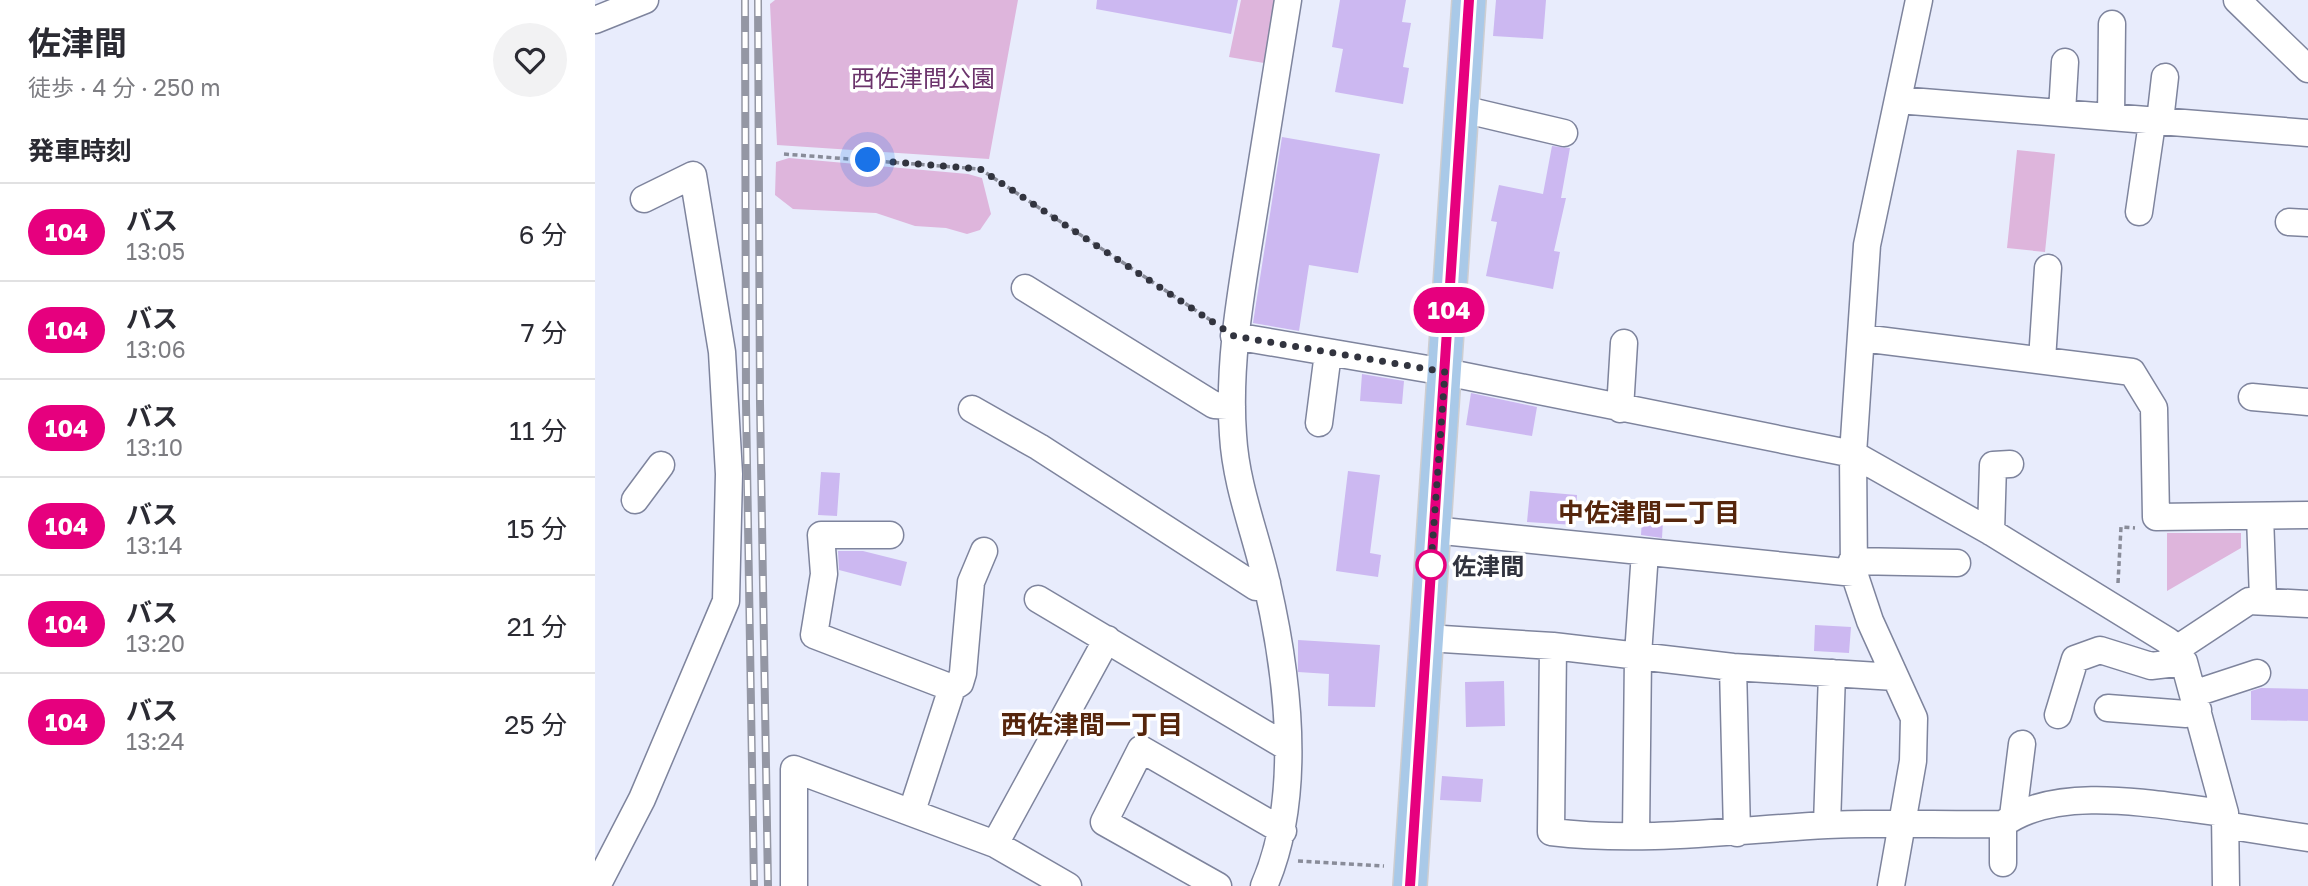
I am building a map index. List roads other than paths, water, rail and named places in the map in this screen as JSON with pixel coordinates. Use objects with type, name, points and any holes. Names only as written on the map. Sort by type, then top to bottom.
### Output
[{"type":"main road","points":[[1410,877],[1469,0]]},
{"type":"street","points":[[595,20],[645,0]]},
{"type":"street","points":[[1264,886],[1276,859],[1283,831],[1289,727],[1282,662],[1267,583],[1240,488],[1232,406],[1234,336],[1288,0]]},
{"type":"street","points":[[1891,886],[1913,761],[1914,718],[1870,621],[1853,567],[1853,453],[1867,245],[1919,0]]},
{"type":"street","points":[[2237,0],[2308,69]]},
{"type":"street","points":[[2111,117],[2112,24]]},
{"type":"street","points":[[2062,112],[2065,62]]},
{"type":"street","points":[[2140,212],[2152,123],[2161,112],[2165,77]]},
{"type":"street","points":[[1898,100],[2062,112],[2152,123],[2308,133]]},
{"type":"street","points":[[1462,109],[1564,133]]},
{"type":"street","points":[[597,886],[642,799],[726,601],[729,474],[722,352],[693,175],[643,200]]},
{"type":"street","points":[[2042,360],[2048,268]]},
{"type":"street","points":[[1025,288],[1214,405],[1232,406]]},
{"type":"street","points":[[1234,336],[1445,372],[1620,409],[1853,453],[2168,641],[2179,656],[2196,702],[2225,819],[2226,886]]},
{"type":"street","points":[[1862,338],[2132,372],[2154,408],[2156,517],[2308,515]]},
{"type":"street","points":[[1620,409],[1624,343]]},
{"type":"street","points":[[1319,423],[1328,354]]},
{"type":"street","points":[[2252,397],[2308,402]]},
{"type":"street","points":[[972,409],[1039,447],[1256,587],[1267,583]]},
{"type":"street","points":[[1991,533],[1993,465],[2010,464]]},
{"type":"street","points":[[635,500],[661,465]]},
{"type":"street","points":[[2260,516],[2263,599]]},
{"type":"street","points":[[1433,530],[1645,552],[1853,567],[1957,563]]},
{"type":"street","points":[[890,535],[821,535],[824,574],[814,635],[952,688]]},
{"type":"street","points":[[912,811],[952,688],[960,683],[963,673],[971,582],[983,551]]},
{"type":"street","points":[[1636,836],[1638,655],[1645,552]]},
{"type":"street","points":[[1038,599],[1287,747]]},
{"type":"street","points":[[2058,715],[2075,659],[2100,650],[2151,666],[2179,656],[2249,601],[2263,599],[2308,604]]},
{"type":"street","points":[[1427,638],[1553,646],[1733,667],[1895,677]]},
{"type":"street","points":[[995,844],[1107,639]]},
{"type":"street","points":[[1553,646],[1551,832],[1597,838],[1737,833],[1827,825],[2008,820],[2059,804],[2098,799],[2225,819],[2308,838]]},
{"type":"street","points":[[1733,667],[1737,833]]},
{"type":"street","points":[[1827,825],[1832,673]]},
{"type":"street","points":[[2108,708],[2186,714],[2196,702],[2257,673]]},
{"type":"street","points":[[2003,863],[2021,744]]},
{"type":"street","points":[[1218,886],[1104,822],[1141,749],[1283,831]]},
{"type":"street","points":[[795,886],[794,769],[995,844],[1068,886]]},
{"type":"railway","points":[[745,0],[746,403],[754,886]]},
{"type":"railway","points":[[758,0],[760,403],[768,886]]},
{"type":"place","name":"佐津間","points":[[1431,565]]},
{"type":"district","name":"中佐津間二丁目","points":[[1649,512]]},
{"type":"district","name":"西佐津間一丁目","points":[[1092,724]]},
{"type":"park label","name":"西佐津間公園","points":[[923,77]]}]
